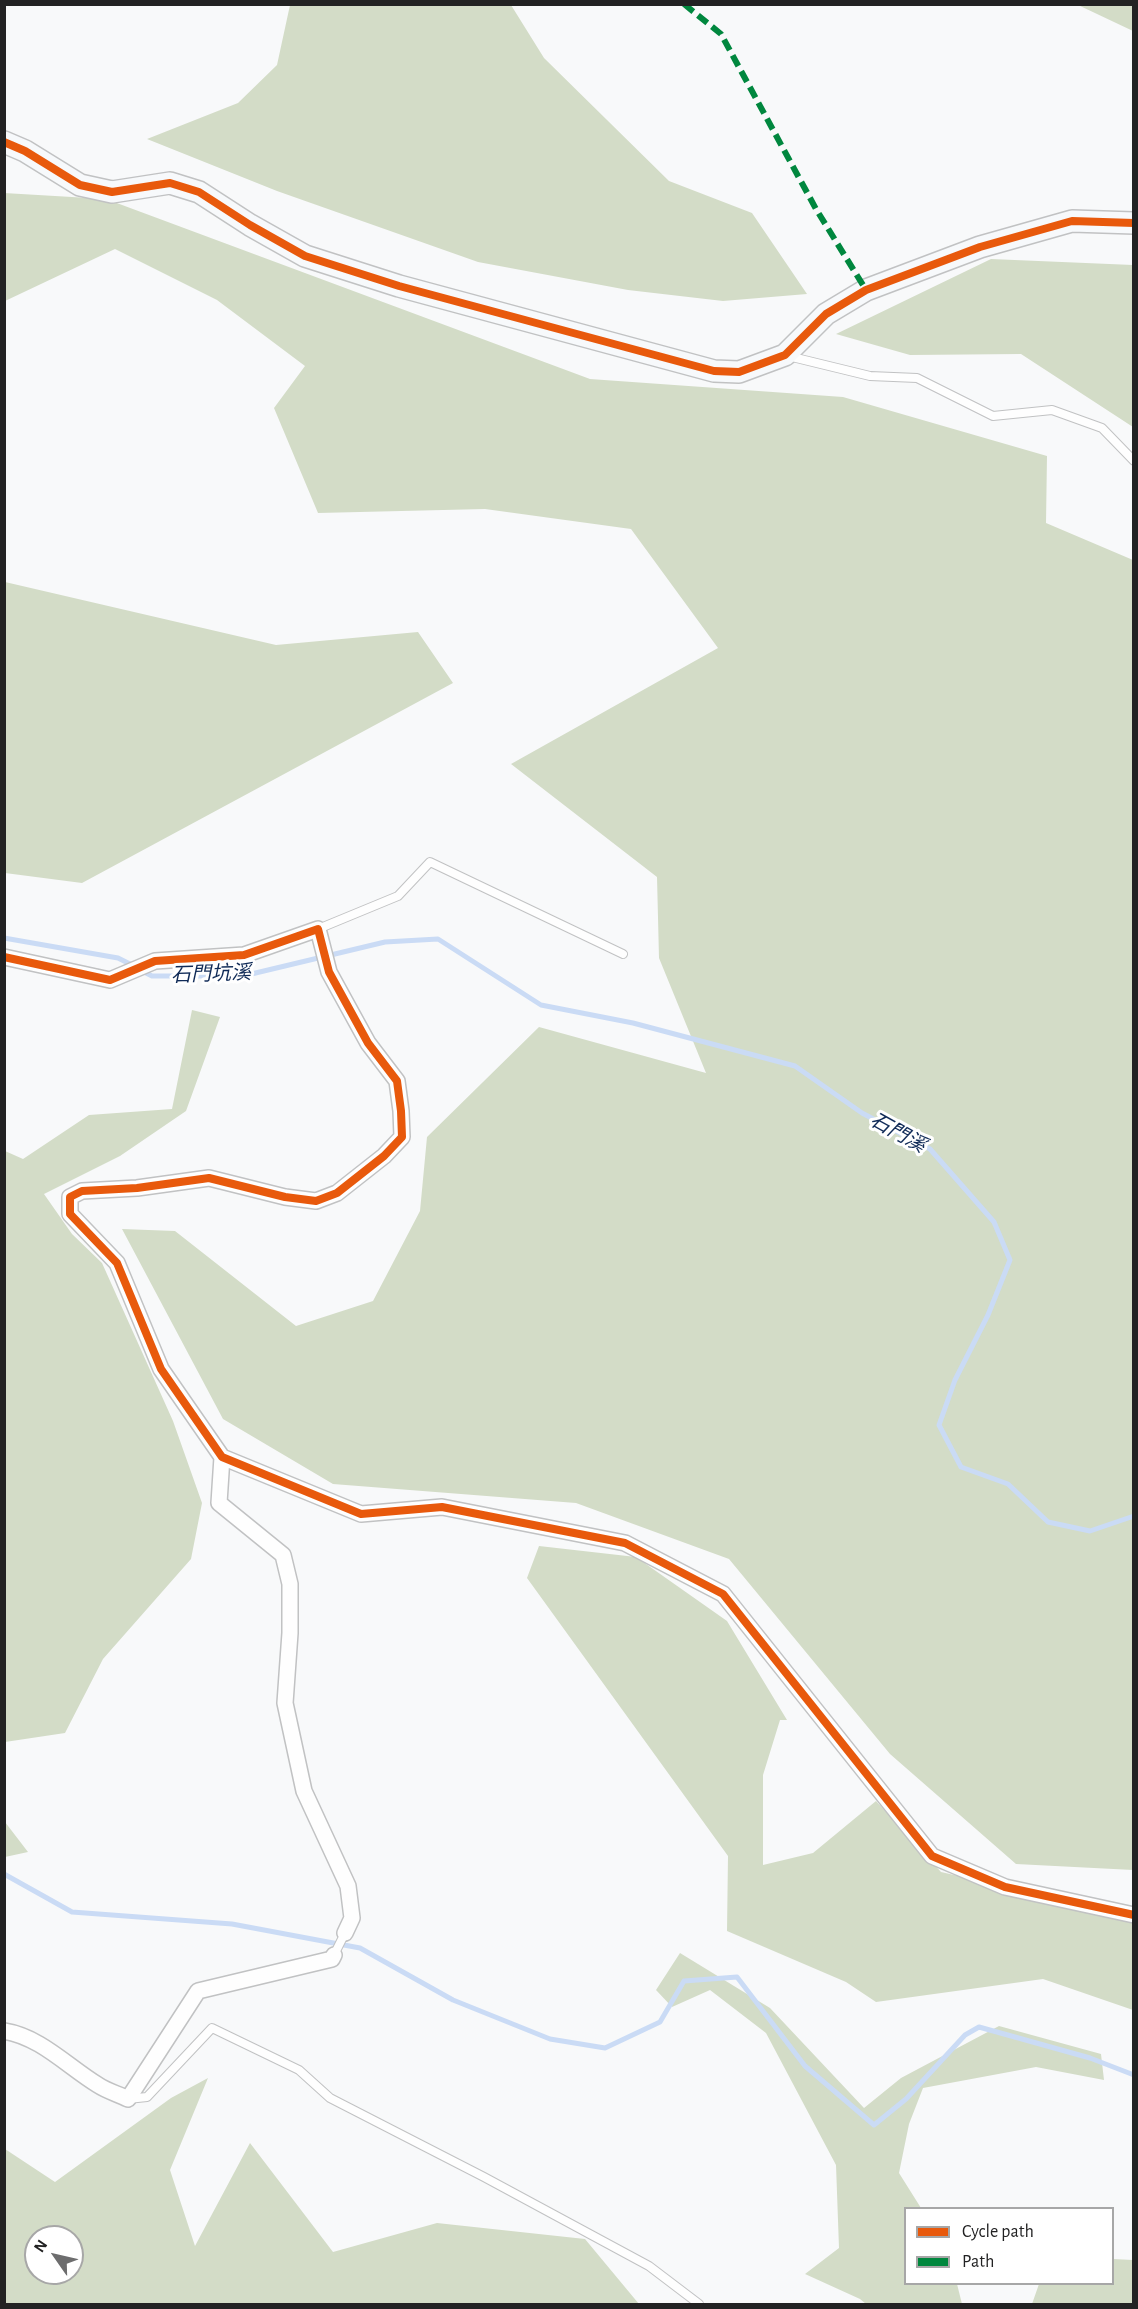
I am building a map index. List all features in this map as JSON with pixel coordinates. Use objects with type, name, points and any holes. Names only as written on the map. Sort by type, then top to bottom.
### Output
[{"type":"street","points":[[4,142],[25,151],[80,185],[112,192],[170,183],[199,192],[250,225],[305,256],[399,286],[714,371],[739,372],[785,355],[826,314],[866,290],[969,251],[1072,220],[1134,223]]},
{"type":"street","points":[[4,957],[110,980],[155,961],[244,955],[318,929],[328,968],[368,1043],[397,1081],[402,1137],[384,1156],[337,1193],[316,1201],[285,1197],[209,1178],[137,1188],[82,1191],[70,1197],[70,1214],[117,1263],[161,1369],[222,1457],[361,1514],[442,1507],[626,1543],[723,1594],[932,1856],[1005,1887],[1134,1915]]},
{"type":"street","points":[[222,1457],[219,1503],[283,1555],[290,1584],[290,1633],[285,1703],[304,1791],[348,1886],[352,1918],[345,1933]]},
{"type":"street","points":[[4,2031],[45,2048],[99,2085],[128,2099],[198,1991],[332,1959],[334,1955]]},
{"type":"lane","points":[[785,355],[870,376],[917,378],[993,416],[1052,410],[1102,428],[1134,461]]},
{"type":"lane","points":[[318,929],[398,896],[430,862],[623,954]]},
{"type":"lane","points":[[334,1955],[345,1933]]},
{"type":"lane","points":[[128,2099],[147,2097],[212,2028],[299,2070],[330,2098],[484,2177],[649,2266],[699,2304]]},
{"type":"green space","points":[[290,5],[511,5],[544,58],[669,181],[752,213],[807,294],[723,301],[628,290],[478,262],[277,191],[147,139],[238,103],[277,65]]},
{"type":"green space","points":[[1078,5],[1133,5],[1133,31]]},
{"type":"green space","points":[[4,193],[106,199],[590,379],[843,397],[1047,456],[1046,523],[1133,560],[1133,1870],[1016,1864],[890,1754],[729,1559],[576,1503],[333,1484],[223,1419],[122,1229],[175,1231],[296,1326],[373,1301],[420,1211],[427,1137],[539,1027],[706,1073],[659,958],[657,877],[511,764],[718,648],[631,529],[485,509],[318,513],[274,408],[305,366],[217,300],[115,249],[5,301]]},
{"type":"green space","points":[[991,259],[1133,265],[1133,427],[1021,354],[910,355],[836,334]]},
{"type":"green space","points":[[5,582],[276,645],[418,632],[453,683],[82,883],[5,873]]},
{"type":"green space","points":[[192,1010],[220,1017],[186,1111],[120,1156],[44,1194],[72,1234],[102,1263],[173,1421],[202,1503],[191,1559],[103,1659],[65,1733],[5,1742],[5,1151],[23,1159],[89,1115],[172,1109]]},
{"type":"green space","points":[[539,1546],[636,1557],[727,1621],[787,1720],[780,1720],[763,1775],[763,1865],[813,1853],[876,1801],[941,1872],[1133,1916],[1133,2010],[1043,1979],[876,2002],[846,1982],[727,1931],[728,1856],[527,1578]]},
{"type":"green space","points":[[5,1822],[28,1852],[5,1857]]},
{"type":"green space","points":[[680,1953],[770,2008],[864,2108],[901,2078],[999,2026],[1101,2054],[1104,2080],[1036,2067],[923,2088],[909,2124],[899,2173],[920,2207],[904,2207],[904,2285],[957,2285],[962,2304],[866,2304],[860,2299],[805,2274],[839,2248],[836,2165],[766,2033],[710,1990],[672,2007],[656,1990]]},
{"type":"green space","points":[[208,2078],[170,2170],[195,2246],[250,2143],[333,2252],[437,2223],[585,2239],[639,2304],[5,2304],[5,2149],[55,2182],[171,2098]]},
{"type":"green space","points":[[1114,2259],[1133,2260],[1133,2304],[1032,2304],[1039,2285],[1114,2285]]},
{"type":"waterway","name":"石門坑溪","points":[[4,938],[118,958],[134,966]]},
{"type":"waterway","name":"石門溪","points":[[142,971],[152,976],[243,976],[385,942],[438,939],[541,1005],[633,1023],[795,1066],[862,1113],[930,1149],[994,1222],[1010,1260],[988,1315],[955,1380],[939,1425],[961,1467],[1008,1484],[1048,1522],[1090,1531],[1134,1516]]},
{"type":"waterway","points":[[4,1874],[72,1912],[232,1924],[360,1948],[453,2000],[550,2039],[605,2048],[660,2022],[684,1981],[737,1977],[805,2066],[874,2125],[906,2099],[965,2035],[979,2027],[1090,2058],[1134,2075]]},
{"type":"marked path","points":[[684,4],[721,34],[816,209],[866,290]]},
{"type":"cycle path","points":[[4,142],[25,151],[80,185],[112,192],[170,183],[199,192],[250,225],[305,256],[399,286],[714,371],[739,372],[785,355],[826,314],[866,290],[980,247],[1072,221],[1134,223]]},
{"type":"cycle path","points":[[4,957],[110,980],[155,961],[244,955],[318,929],[329,972],[368,1043],[397,1081],[402,1137],[384,1156],[337,1193],[316,1201],[285,1197],[209,1178],[137,1188],[82,1191],[70,1197],[70,1214],[117,1263],[161,1369],[222,1457],[361,1514],[442,1507],[625,1543],[723,1594],[932,1856],[1005,1887],[1134,1915]]}]
